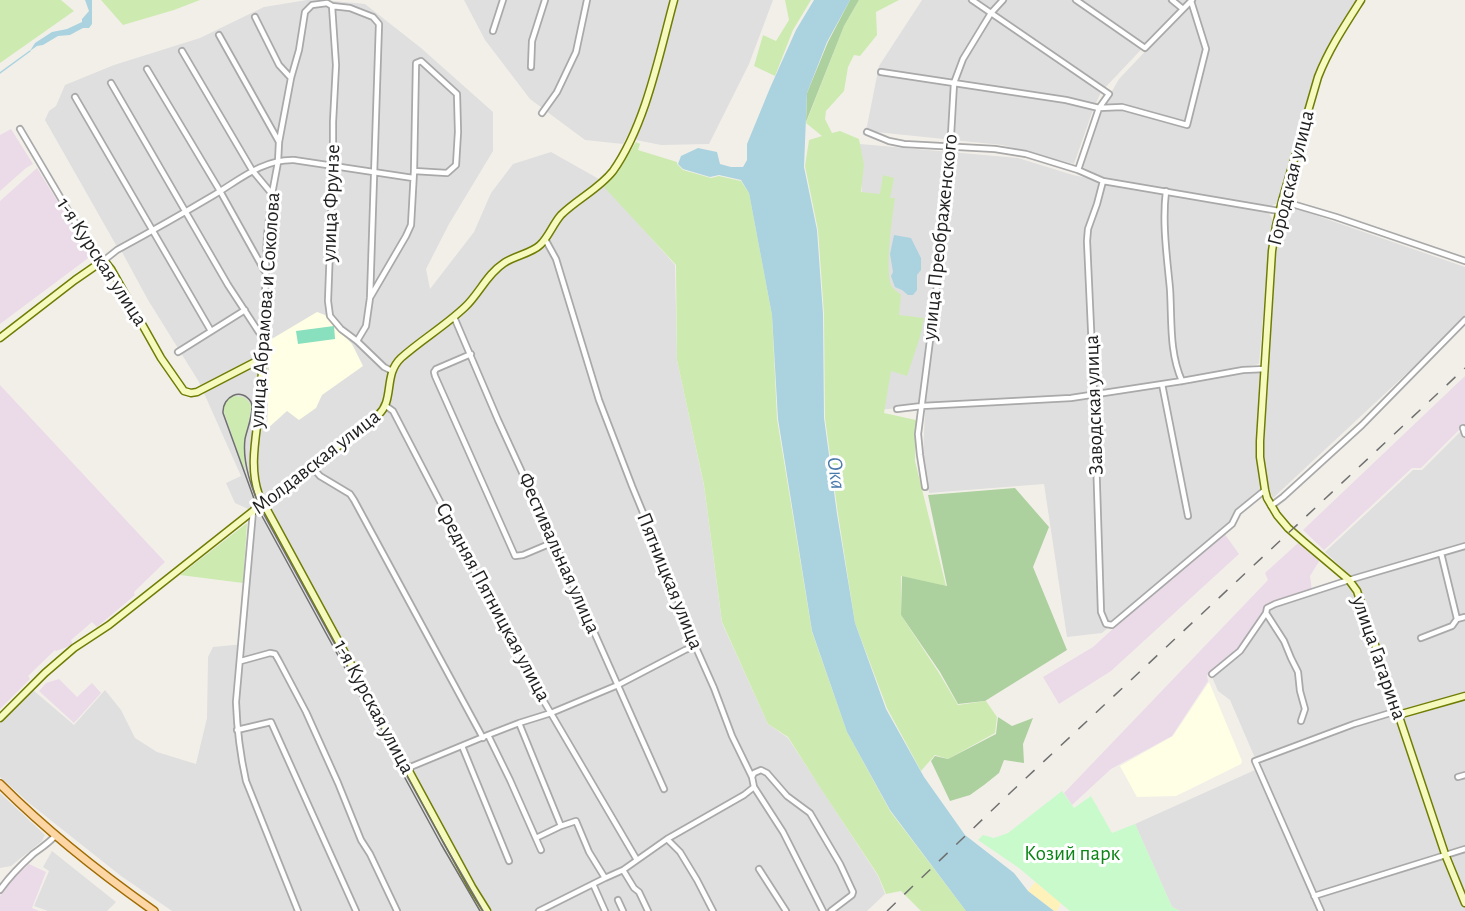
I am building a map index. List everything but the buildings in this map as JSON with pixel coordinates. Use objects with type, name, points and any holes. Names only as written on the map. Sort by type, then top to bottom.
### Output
[{"type":"main road","points":[[0,784],[93,866],[154,911]]},
{"type":"street","points":[[493,31],[503,0]]},
{"type":"street","points":[[531,67],[532,41],[545,0]]},
{"type":"street","points":[[542,112],[557,92],[576,52],[587,0]]},
{"type":"street","points":[[392,371],[400,359],[467,306],[502,264],[541,244],[562,214],[599,186],[612,171],[628,144],[645,105],[674,0]]},
{"type":"street","points":[[972,0],[1109,94],[1099,108],[1078,170]]},
{"type":"street","name":"улица Преображенского","points":[[925,487],[918,434],[947,207],[954,82],[963,59],[991,13],[1003,0]]},
{"type":"street","points":[[1076,0],[1145,48],[1191,0]]},
{"type":"street","points":[[1172,0],[1184,9]]},
{"type":"street","points":[[881,72],[1066,100],[1099,108],[1122,107],[1187,125],[1206,49],[1191,0]]},
{"type":"street","name":"Городская улица","points":[[1260,441],[1272,251],[1279,211],[1321,69],[1342,28],[1361,0]]},
{"type":"street","name":"улица Абрамова и Соколова","points":[[263,502],[255,481],[255,446],[263,357],[267,236],[279,142],[305,12],[312,6],[327,3],[332,6]]},
{"type":"street","points":[[332,6],[350,8],[373,17],[380,24],[370,298],[366,326],[357,341]]},
{"type":"street","name":"улица Фрунзе","points":[[332,6],[336,65],[328,301],[330,316],[341,329],[384,367],[392,371]]},
{"type":"street","points":[[255,17],[279,65],[291,78]]},
{"type":"street","points":[[219,35],[279,142]]},
{"type":"street","points":[[183,51],[252,170],[272,194]]},
{"type":"street","points":[[370,298],[411,225],[416,63],[421,61],[457,94],[456,165],[447,173],[414,171]]},
{"type":"street","points":[[147,69],[266,273]]},
{"type":"street","points":[[111,83],[228,285],[262,337]]},
{"type":"street","points":[[75,97],[211,331]]},
{"type":"street","name":"1-я Курская улица","points":[[20,129],[101,263],[111,269],[182,389],[197,392],[263,357]]},
{"type":"street","points":[[867,132],[904,144],[995,149],[1026,154],[1078,170],[1103,181],[1279,211]]},
{"type":"street","points":[[0,338],[117,250],[252,170],[283,160],[294,160],[413,178]]},
{"type":"street","name":"Заводская улица","points":[[1103,181],[1088,229],[1087,241],[1101,612],[1106,624],[1112,625],[1232,524],[1238,512],[1265,490]]},
{"type":"street","points":[[1166,191],[1164,213],[1172,343],[1174,360],[1182,381]]},
{"type":"street","points":[[1282,201],[1465,261]]},
{"type":"street","name":"Пятницкая улица","points":[[545,239],[556,259],[598,400],[672,583],[689,633],[732,736],[752,777],[754,787],[783,832],[823,911]]},
{"type":"street","points":[[178,352],[245,310]]},
{"type":"street","name":"Фестивальная улица","points":[[454,317],[664,789]]},
{"type":"street","points":[[1271,506],[1362,425],[1465,320]]},
{"type":"street","points":[[471,354],[436,369],[434,372],[457,427],[515,556],[554,542]]},
{"type":"street","points":[[897,409],[1071,398],[1243,370],[1264,369]]},
{"type":"street","name":"Молдавская улица","points":[[0,718],[74,648],[109,625],[254,511],[256,507],[378,415],[387,406],[392,371]]},
{"type":"street","points":[[1162,384],[1188,516]]},
{"type":"street","name":"Средняя Пятницкая улица","points":[[387,406],[393,411],[446,513],[505,635],[637,860]]},
{"type":"street","points":[[1463,428],[1465,434]]},
{"type":"street","name":"улица Гагарина","points":[[1260,441],[1265,490],[1271,506],[1288,528],[1349,580],[1357,591],[1445,854],[1465,903]]},
{"type":"street","points":[[312,467],[320,476],[350,494],[354,500],[510,780],[541,850]]},
{"type":"street","name":"1-я Курская улица","points":[[263,502],[487,911]]},
{"type":"street","points":[[254,511],[236,702],[237,730],[246,781],[298,911]]},
{"type":"street","points":[[1212,674],[1240,651],[1266,613],[1267,608],[1349,580],[1465,546]]},
{"type":"street","points":[[1441,553],[1457,620]]},
{"type":"street","points":[[1266,613],[1284,641],[1298,672],[1305,709],[1301,721]]},
{"type":"street","points":[[1421,638],[1452,626],[1457,620],[1465,617]]},
{"type":"street","points":[[408,768],[618,685],[696,646]]},
{"type":"street","points":[[241,661],[270,653],[275,654],[306,712],[361,840],[397,911]]},
{"type":"street","points":[[1321,911],[1254,760],[1354,724],[1465,696]]},
{"type":"street","points":[[237,730],[271,722],[356,911]]},
{"type":"street","points":[[519,723],[561,826]]},
{"type":"street","points":[[462,746],[509,861]]},
{"type":"street","points":[[752,777],[754,773],[761,770],[767,772],[787,796],[810,813],[840,864],[853,892],[831,911]]},
{"type":"street","points":[[1458,777],[1465,775]]},
{"type":"street","points":[[539,911],[623,870],[667,839],[754,787]]},
{"type":"street","points":[[536,838],[576,821],[589,852],[605,878]]},
{"type":"street","points":[[0,890],[7,880],[56,835]]},
{"type":"street","points":[[667,839],[681,852],[713,911]]},
{"type":"street","points":[[1314,896],[1465,849]]},
{"type":"street","points":[[759,869],[786,911]]},
{"type":"street","points":[[623,870],[639,892],[648,911]]},
{"type":"street","points":[[593,884],[605,911]]},
{"type":"street","points":[[618,900],[623,911]]},
{"type":"shaded area","points":[[307,0],[365,4],[421,48],[493,112],[493,151],[449,224],[426,269],[430,289],[474,232],[491,193],[513,164],[551,152],[599,179],[675,265],[677,360],[704,486],[722,623],[768,724],[788,738],[878,876],[885,894],[867,911],[172,911],[121,876],[0,777],[0,723],[33,690],[74,725],[105,690],[121,710],[135,738],[157,752],[196,764],[207,718],[208,657],[213,647],[244,644],[255,512],[235,503],[226,483],[241,476],[199,382],[148,300],[45,120],[49,111],[56,106],[65,85],[114,65],[200,38],[264,7]]},
{"type":"shaded area","points":[[464,0],[672,0],[643,106],[623,144],[585,140],[530,99],[485,40]]},
{"type":"shaded area","points":[[675,0],[773,0],[749,64],[709,144],[661,145],[636,140]]},
{"type":"shaded area","points":[[922,0],[1188,0],[1101,92],[1074,164],[1002,145],[866,131],[879,66]]},
{"type":"shaded area","points":[[1194,0],[1359,0],[1321,61],[1309,94],[1278,203],[1271,206],[1104,178],[1082,167],[1100,112],[1119,79]]},
{"type":"shaded area","points":[[11,129],[33,164],[0,191],[0,135]]},
{"type":"shaded area","points":[[860,144],[1018,158],[1073,175],[1165,194],[1266,209],[1273,220],[1259,364],[1068,396],[874,410]]},
{"type":"shaded area","points":[[37,168],[91,256],[0,324],[0,201]]},
{"type":"shaded area","points":[[1283,204],[1465,267],[1465,319],[1272,499],[1267,488],[1262,435],[1275,251]]},
{"type":"shaded area","points":[[317,312],[325,315],[352,344],[363,366],[322,395],[316,408],[299,420],[287,411],[267,429],[270,340]]},
{"type":"shaded area","points":[[1262,371],[1256,441],[1262,490],[1235,511],[1230,523],[1102,633],[1067,637],[1044,484],[929,493],[923,456],[925,410],[1107,395]]},
{"type":"shaded area","points":[[1465,376],[1465,424],[1421,468],[1412,468],[1324,550],[1303,530]]},
{"type":"shaded area","points":[[0,385],[165,562],[135,591],[135,595],[97,627],[92,622],[71,640],[73,645],[55,650],[28,676],[30,679],[0,709]]},
{"type":"shaded area","points":[[1465,427],[1465,543],[1351,576],[1325,552],[1413,470],[1422,470]]},
{"type":"shaded area","points":[[1224,533],[1239,554],[1111,671],[1059,704],[1043,677],[1093,647],[1163,583],[1176,576]]},
{"type":"shaded area","points":[[1298,543],[1320,560],[1310,576],[1312,591],[1266,606],[1265,612],[1240,646],[1207,675],[1208,681],[1172,736],[1111,769],[1072,805],[1064,793],[1268,580],[1265,573]]},
{"type":"shaded area","points":[[1465,548],[1465,693],[1402,711],[1360,590],[1354,581]]},
{"type":"shaded area","points":[[1349,581],[1356,592],[1396,710],[1255,758],[1230,700],[1218,691],[1212,677],[1243,654],[1275,605]]},
{"type":"shaded area","points":[[59,679],[77,697],[92,683],[101,693],[74,723],[39,691],[46,683]]},
{"type":"shaded area","points":[[1209,682],[1242,761],[1241,764],[1176,796],[1137,797],[1120,766],[1173,736]]},
{"type":"shaded area","points":[[1465,698],[1465,892],[1403,716]]},
{"type":"shaded area","points":[[1396,713],[1443,854],[1465,911],[1324,911],[1258,762],[1354,725]]},
{"type":"shaded area","points":[[1255,770],[1319,911],[1180,911],[1172,907],[1135,824]]},
{"type":"shaded area","points":[[0,793],[45,835],[42,841],[11,866],[0,868]]},
{"type":"shaded area","points":[[52,851],[116,902],[107,911],[48,911],[34,906],[49,871],[43,867]]},
{"type":"shaded area","points":[[29,864],[46,872],[32,908],[39,911],[0,911],[0,896]]},
{"type":"green space","points":[[0,0],[61,0],[74,11],[0,63]]},
{"type":"green space","points":[[101,0],[200,0],[123,25]]},
{"type":"green space","points":[[785,0],[811,0],[793,30],[775,76],[754,66],[763,35],[776,41],[789,20]]},
{"type":"green space","points":[[850,0],[859,0],[844,26],[806,122],[807,93],[828,42]]},
{"type":"green space","points":[[859,0],[899,0],[876,12],[877,35],[860,56],[854,55],[848,67],[844,91],[826,111],[825,119],[832,133],[840,131],[859,139],[864,165],[861,192],[880,194],[883,175],[894,178],[890,198],[895,198],[889,278],[892,286],[901,295],[899,315],[924,318],[907,376],[891,371],[884,413],[916,420],[915,461],[946,586],[901,576],[901,615],[958,705],[986,701],[997,717],[995,733],[948,759],[935,755],[921,771],[887,708],[855,623],[825,418],[824,314],[818,230],[805,166],[809,140],[822,136],[806,123],[844,26]]},
{"type":"green space","points":[[636,142],[640,144],[638,150],[677,162],[683,170],[711,178],[719,176],[741,181],[749,193],[772,315],[777,419],[812,632],[847,732],[890,811],[966,911],[921,911],[901,891],[886,894],[878,875],[788,737],[768,724],[722,622],[704,485],[677,360],[676,265],[604,187],[619,170]]},
{"type":"green space","points":[[334,326],[335,339],[298,344],[296,331]]},
{"type":"green space","points":[[233,396],[244,397],[251,404],[244,443],[245,472],[224,412],[228,399]]},
{"type":"green space","points":[[1015,488],[1049,527],[1033,567],[1067,650],[985,701],[958,704],[940,672],[901,615],[902,576],[947,586],[928,495]]},
{"type":"green space","points":[[247,523],[243,583],[180,575]]},
{"type":"green space","points":[[998,717],[1012,726],[1033,718],[1023,744],[1024,763],[1004,760],[999,773],[984,785],[970,795],[950,801],[931,761],[935,756],[948,759],[996,734]]},
{"type":"green space","name":"Козий парк","points":[[1062,791],[1074,808],[1091,796],[1112,833],[1135,824],[1172,907],[1180,911],[1070,911],[1019,868],[978,840],[983,835],[994,838],[1008,833]]},
{"type":"sand","points":[[1035,882],[1061,903],[1057,911],[1028,891]]},
{"type":"water","points":[[85,0],[92,0],[92,24],[89,28],[83,28],[70,35],[58,36],[30,51],[35,43],[52,32],[67,29],[82,22],[89,11]]},
{"type":"water","points":[[814,0],[850,0],[827,42],[807,93],[804,167],[817,230],[823,314],[824,418],[855,623],[886,709],[924,777],[965,835],[1014,873],[1028,891],[1054,911],[966,911],[890,810],[847,732],[812,631],[778,419],[772,315],[749,193],[741,180],[719,175],[710,177],[683,169],[678,164],[681,156],[698,148],[717,152],[720,164],[743,167],[747,160],[747,144],[770,88],[796,30]]},
{"type":"water","points":[[894,235],[911,238],[921,258],[921,270],[917,275],[917,290],[913,295],[908,295],[895,287],[891,276],[893,272],[890,254]]},
{"type":"waterway","points":[[0,73],[30,51]]},
{"type":"tram line","points":[[480,911],[257,507],[223,413],[226,402],[233,395],[247,397],[252,405],[244,448],[251,485],[262,511],[483,911]]},
{"type":"railway","points":[[887,911],[1465,368]]},
{"type":"water label","name":"Ока","points":[[836,473]]}]
